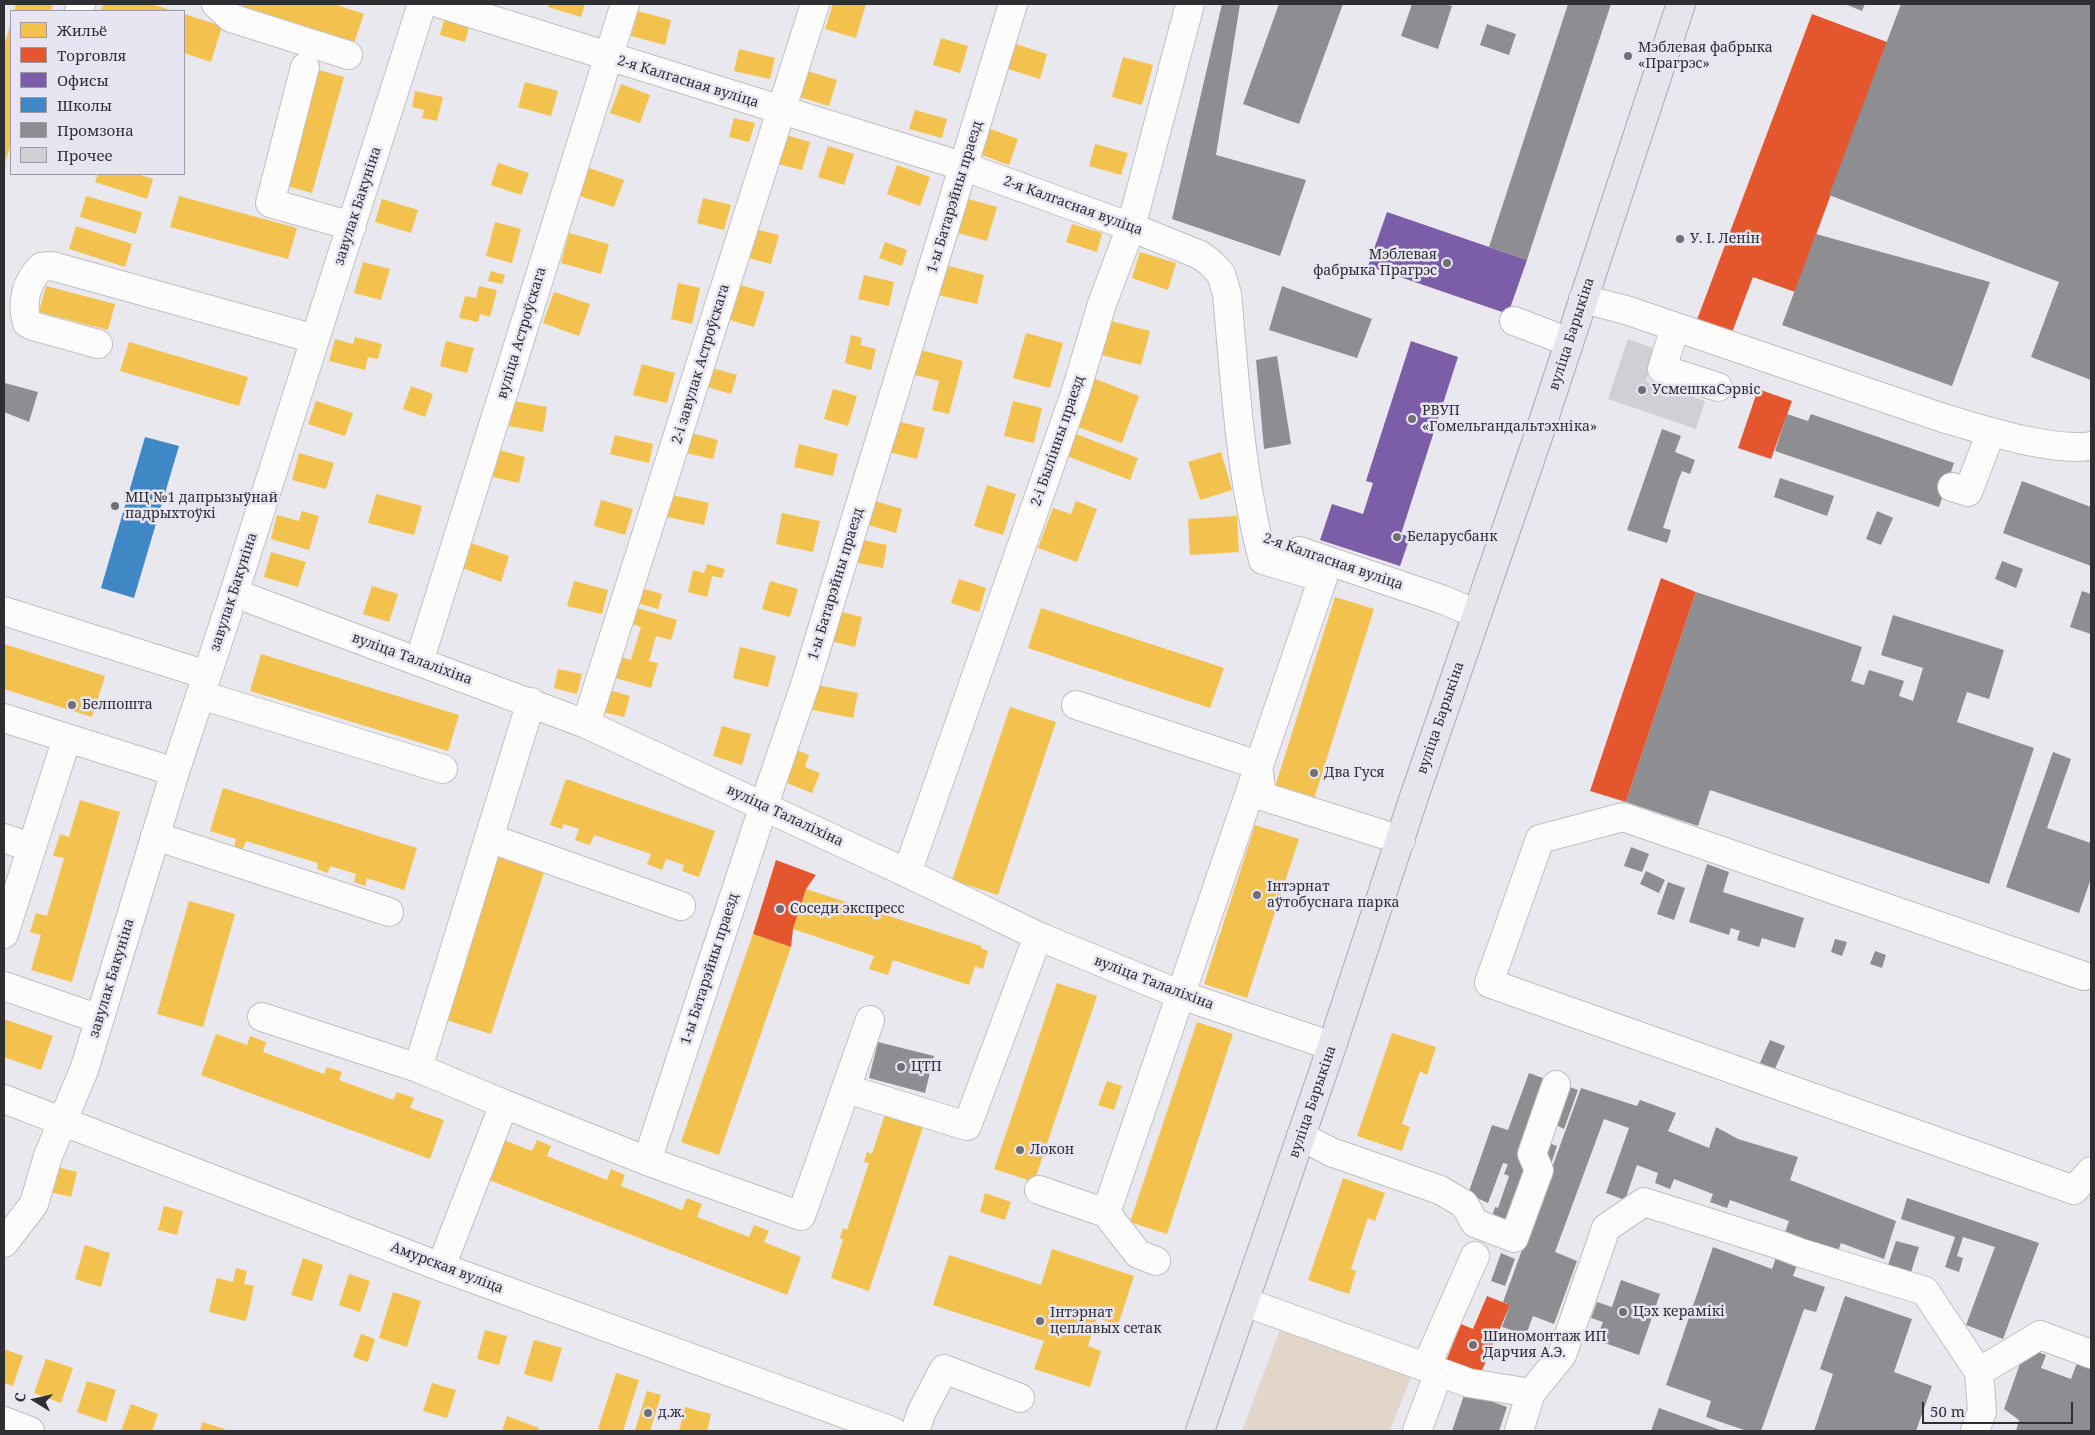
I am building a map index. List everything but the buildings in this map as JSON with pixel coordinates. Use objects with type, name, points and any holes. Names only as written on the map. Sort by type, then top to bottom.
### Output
[{"type":"main road","name":"вуліца Барыкіна","points":[[1200,1431],[1332,1046],[1569,342],[1658,66],[1681,4]]},
{"type":"street","points":[[216,4],[231,18],[348,55]]},
{"type":"street","name":"завулак Бакуніна","points":[[4,1243],[34,1204],[48,1156],[84,1070],[175,772],[422,4]]},
{"type":"street","name":"2-я Калгасная вуліца","points":[[441,4],[964,167],[1131,226],[1200,255],[1221,274],[1227,294],[1239,421],[1257,538],[1442,599],[1477,614]]},
{"type":"street","name":"вуліца Астроўскага","points":[[419,662],[625,4]]},
{"type":"street","name":"2-і завулак Астроўскага","points":[[586,724],[815,4]]},
{"type":"street","name":"1-ы Батарэйны праезд","points":[[648,1161],[805,685],[1013,4]]},
{"type":"street","name":"2-і Былінны праезд","points":[[908,873],[1070,409],[1102,304],[1131,226],[1190,4]]},
{"type":"street","points":[[305,67],[270,203],[352,226]]},
{"type":"street","points":[[98,344],[27,323],[23,308],[27,290],[34,274],[41,267],[52,266],[315,339]]},
{"type":"street","points":[[1583,299],[1626,310],[1936,416],[1990,432],[2050,445],[2079,448],[2091,446]]},
{"type":"street","points":[[1514,322],[1569,342]]},
{"type":"street","points":[[1675,327],[1662,369],[1718,387]]},
{"type":"street","points":[[1952,487],[1968,492],[1990,432]]},
{"type":"street","points":[[1106,1213],[1323,578],[1262,560],[1257,538]]},
{"type":"street","name":"вуліца Талаліхіна","points":[[234,593],[586,724],[764,805],[1038,936],[1181,996],[1332,1046]]},
{"type":"street","points":[[4,610],[204,685],[443,769]]},
{"type":"street","points":[[418,1068],[531,702]]},
{"type":"street","points":[[1076,705],[1258,765]]},
{"type":"street","points":[[4,718],[175,772]]},
{"type":"street","points":[[4,934],[67,738]]},
{"type":"street","points":[[1258,765],[1262,796],[1401,840]]},
{"type":"street","points":[[2089,970],[1623,817],[1540,839],[1489,983],[2074,1190],[2091,1172]]},
{"type":"street","points":[[155,836],[389,912]]},
{"type":"street","points":[[4,838],[32,848]]},
{"type":"street","points":[[489,838],[681,906]]},
{"type":"street","points":[[847,1089],[967,1126],[1038,936]]},
{"type":"street","points":[[4,986],[99,1019]]},
{"type":"street","points":[[262,1017],[418,1068],[648,1161],[802,1216],[870,1020]]},
{"type":"street","points":[[1301,1136],[1331,1152],[1440,1190],[1464,1204],[1476,1223],[1514,1238],[1539,1170],[1532,1154],[1556,1085]]},
{"type":"street","name":"Амурская вуліца","points":[[4,1099],[853,1425],[892,1431]]},
{"type":"street","points":[[441,1266],[504,1104]]},
{"type":"street","points":[[1039,1190],[1106,1213],[1138,1254],[1156,1260]]},
{"type":"street","points":[[1518,1431],[1531,1393],[1562,1355],[1606,1228],[1644,1202],[1925,1291],[1979,1372],[1982,1411],[1975,1431]]},
{"type":"street","points":[[1417,1431],[1432,1369],[1475,1256]]},
{"type":"street","points":[[1245,1302],[1469,1383],[1531,1393]]},
{"type":"street","points":[[1979,1372],[2040,1335],[2091,1354]]},
{"type":"street","points":[[915,1431],[922,1411],[944,1369],[1020,1398]]},
{"type":"street","points":[[4,1421],[30,1431]]},
{"type":"shaded area","points":[[1282,1324],[1411,1377],[1390,1431],[1242,1431]]},
{"type":"place","name":"Мэблевая фабрыка «Прагрэс»","points":[[1628,56]]},
{"type":"place","name":"У. І. Ленін","points":[[1680,239]]},
{"type":"place","name":"Мэблевая фабрыка Прагрэс","points":[[1447,263]]},
{"type":"place","name":"УсмешкаСэрвіс","points":[[1642,390]]},
{"type":"place","name":"РВУП «Гомельгандальтэхніка»","points":[[1412,419]]},
{"type":"place","name":"МЦ №1 дапрызыўнай падрыхтоўкі","points":[[115,506]]},
{"type":"place","name":"Беларусбанк","points":[[1397,537]]},
{"type":"place","name":"Белпошта","points":[[72,705]]},
{"type":"place","name":"Два Гуся","points":[[1314,773]]},
{"type":"place","name":"Інтэрнат аўтобуснага парка","points":[[1257,895]]},
{"type":"place","name":"Соседи экспресс","points":[[780,909]]},
{"type":"place","name":"ЦТП","points":[[901,1067]]},
{"type":"place","name":"Локон","points":[[1020,1150]]},
{"type":"place","name":"Цэх керамікі","points":[[1623,1312]]},
{"type":"place","name":"Інтэрнат цеплавых сетак","points":[[1040,1321]]},
{"type":"place","name":"Шиномонтаж ИП Дарчия А.Э.","points":[[1473,1345]]},
{"type":"place","name":"д.ж.","points":[[648,1413]]}]
